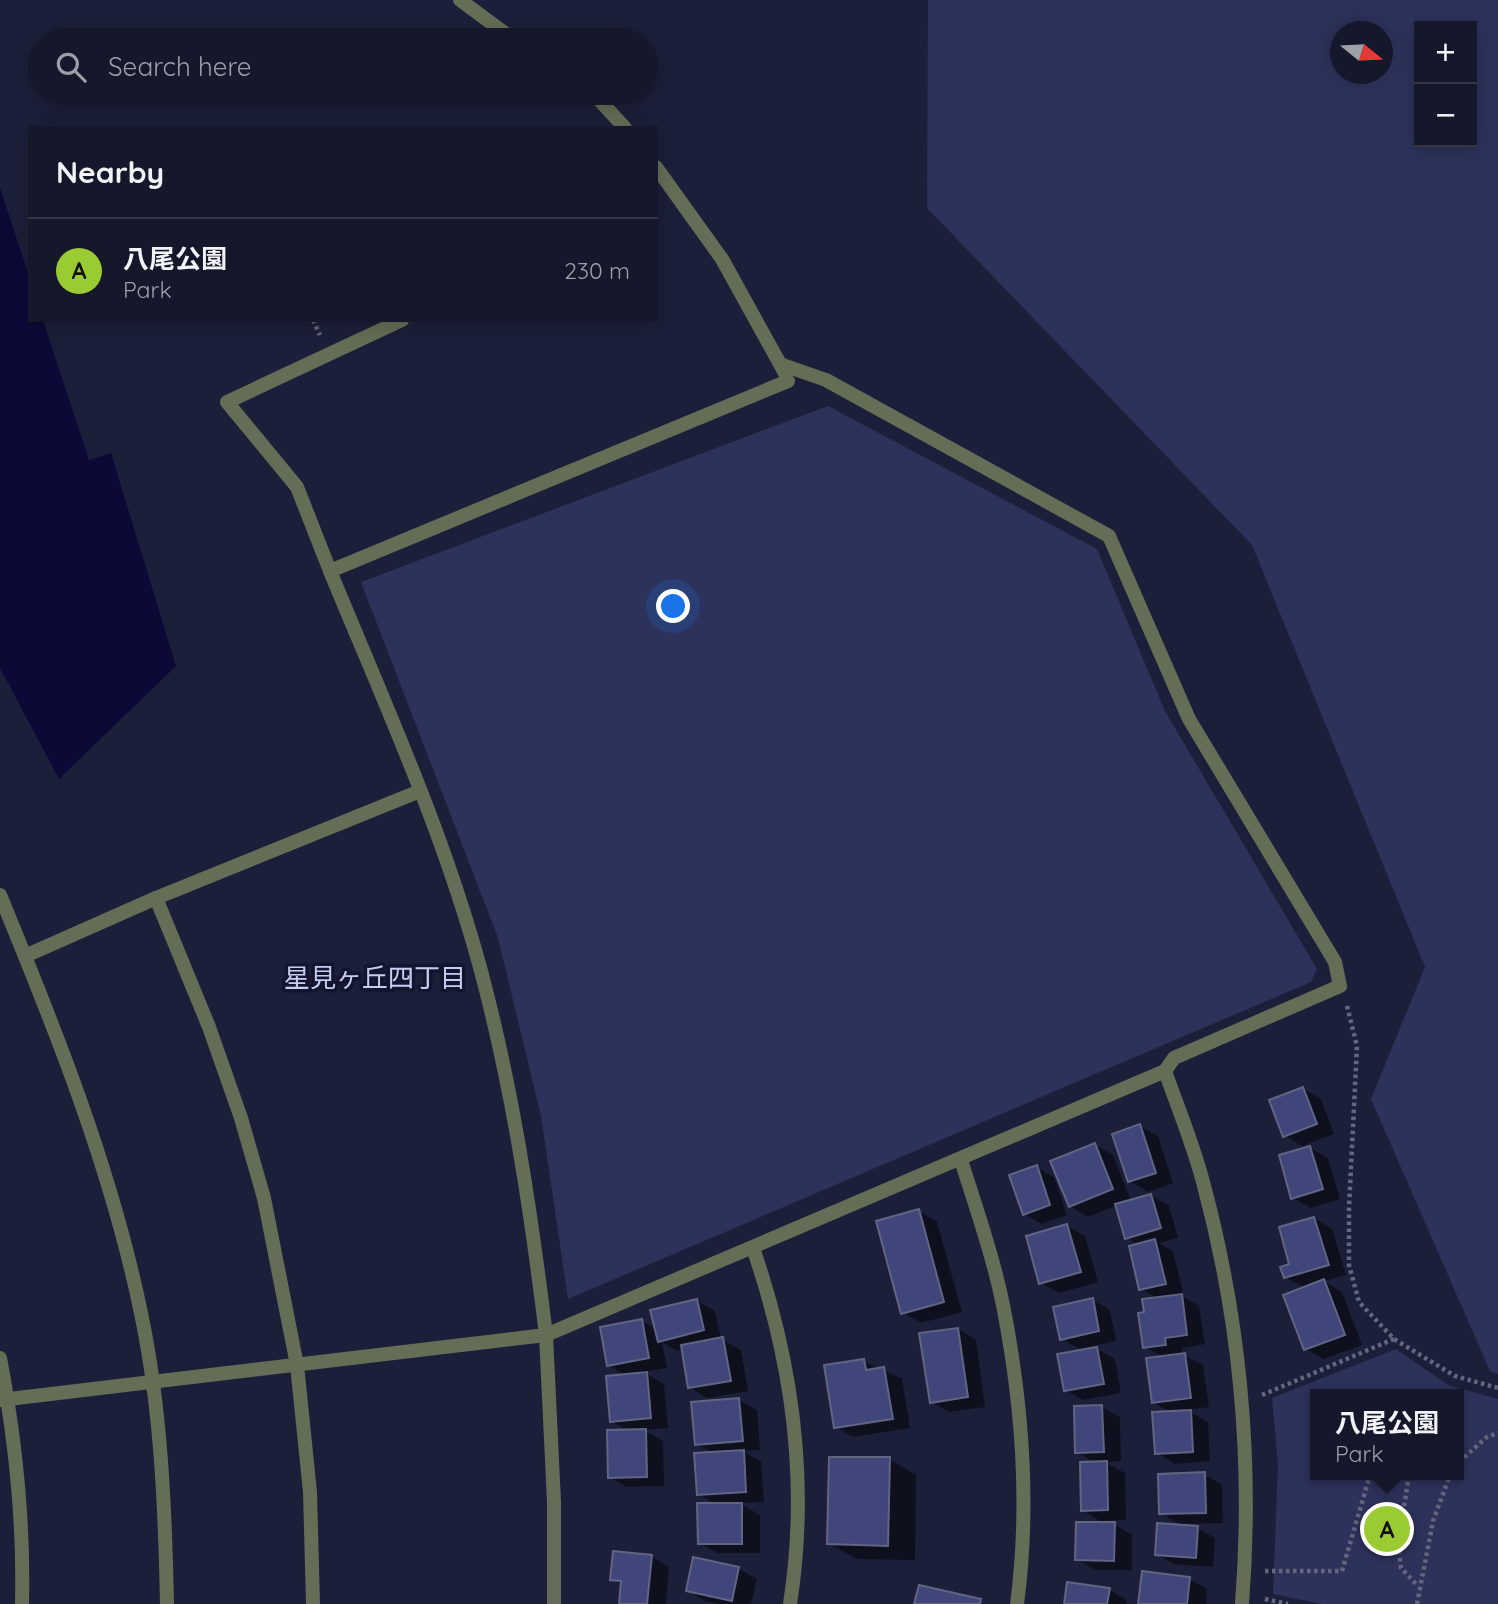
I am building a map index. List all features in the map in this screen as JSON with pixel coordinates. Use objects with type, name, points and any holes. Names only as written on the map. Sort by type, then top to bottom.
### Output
[{"type":"street","points":[[460,0],[498,28]]},
{"type":"street","points":[[604,105],[623,126]]},
{"type":"street","points":[[330,570],[788,381],[722,259],[658,170]]},
{"type":"street","points":[[398,322],[227,402],[297,487],[420,791],[481,971],[519,1137],[546,1335],[554,1502],[554,1604]]},
{"type":"street","points":[[4,1399],[546,1335],[1165,1071],[1174,1058],[1340,986],[1335,962],[1189,719],[1109,536],[826,380],[780,364]]},
{"type":"street","points":[[25,956],[156,898],[420,791]]},
{"type":"street","points":[[0,895],[99,1151],[141,1313],[152,1382],[165,1514],[167,1604]]},
{"type":"street","points":[[156,898],[209,1027],[241,1118],[264,1198],[297,1364],[310,1492],[313,1604]]},
{"type":"street","points":[[1165,1071],[1202,1179],[1232,1310],[1246,1462],[1242,1604]]},
{"type":"street","points":[[961,1160],[1002,1302],[1014,1370],[1023,1486],[1017,1604]]},
{"type":"street","points":[[753,1248],[772,1303],[789,1378],[796,1443],[796,1565],[790,1604]]},
{"type":"street","points":[[0,1358],[20,1528],[22,1604]]},
{"type":"path","points":[[1340,986],[1357,1046],[1349,1265],[1359,1302],[1394,1339],[1455,1376],[1498,1388]]},
{"type":"path","points":[[1241,1399],[1263,1394],[1394,1339]]},
{"type":"path","points":[[1464,1458],[1487,1437],[1498,1433]]},
{"type":"path","points":[[1264,1571],[1342,1572],[1369,1480]]},
{"type":"path","points":[[1408,1480],[1398,1545],[1401,1568],[1418,1586]]},
{"type":"path","points":[[1417,1604],[1418,1586],[1433,1521],[1448,1480]]},
{"type":"shaded area","points":[[928,0],[1498,0],[1498,1374],[1490,1371],[1371,1099],[1425,967],[1252,545],[927,208]]},
{"type":"shaded area","points":[[0,188],[28,273],[28,322],[44,322],[89,460],[111,453],[176,666],[59,779],[0,668]]},
{"type":"shaded area","points":[[828,406],[1097,549],[1165,711],[1317,969],[1311,982],[568,1299],[541,1116],[498,938],[361,582]]},
{"type":"shaded area","points":[[1396,1349],[1448,1385],[1462,1389],[1310,1389],[1310,1480],[1464,1480],[1464,1389],[1498,1399],[1498,1604],[1321,1604],[1273,1594],[1278,1464],[1272,1398]]},
{"type":"building","points":[[1303,1087],[1317,1124],[1283,1137],[1269,1100]]},
{"type":"building","points":[[1140,1124],[1156,1173],[1128,1182],[1112,1134]]},
{"type":"building","points":[[1095,1143],[1113,1189],[1069,1207],[1050,1161]]},
{"type":"building","points":[[1310,1146],[1323,1189],[1291,1199],[1279,1155]]},
{"type":"building","points":[[1037,1165],[1050,1205],[1023,1215],[1009,1175]]},
{"type":"building","points":[[1151,1194],[1161,1228],[1125,1239],[1115,1204]]},
{"type":"building","points":[[919,1209],[944,1302],[901,1314],[876,1221]]},
{"type":"building","points":[[1314,1217],[1329,1265],[1284,1278],[1280,1267],[1289,1264],[1279,1227]]},
{"type":"building","points":[[1067,1224],[1081,1272],[1039,1284],[1026,1236]]},
{"type":"building","points":[[1155,1239],[1166,1284],[1139,1290],[1129,1246]]},
{"type":"building","points":[[1324,1279],[1345,1335],[1304,1350],[1283,1295]]},
{"type":"building","points":[[1182,1294],[1187,1335],[1165,1338],[1166,1345],[1143,1348],[1138,1313],[1144,1312],[1142,1299]]},
{"type":"building","points":[[1093,1298],[1099,1331],[1060,1340],[1053,1307]]},
{"type":"building","points":[[697,1299],[704,1330],[658,1342],[650,1310]]},
{"type":"building","points":[[642,1319],[649,1358],[607,1366],[600,1327]]},
{"type":"building","points":[[958,1328],[968,1397],[930,1403],[919,1333]]},
{"type":"building","points":[[723,1337],[731,1381],[688,1388],[681,1345]]},
{"type":"building","points":[[1097,1347],[1104,1384],[1064,1391],[1057,1354]]},
{"type":"building","points":[[1185,1353],[1191,1398],[1152,1403],[1146,1358]]},
{"type":"building","points":[[864,1359],[866,1370],[884,1367],[893,1419],[834,1428],[824,1365]]},
{"type":"building","points":[[647,1372],[651,1418],[610,1422],[606,1376]]},
{"type":"building","points":[[739,1398],[743,1441],[695,1445],[691,1402]]},
{"type":"building","points":[[1102,1405],[1104,1452],[1075,1453],[1074,1406]]},
{"type":"building","points":[[1191,1410],[1193,1452],[1155,1454],[1152,1412]]},
{"type":"building","points":[[646,1429],[647,1477],[608,1478],[607,1430]]},
{"type":"building","points":[[744,1450],[746,1492],[697,1495],[694,1453]]},
{"type":"building","points":[[829,1457],[890,1457],[888,1546],[827,1544]]},
{"type":"building","points":[[1107,1461],[1108,1510],[1081,1511],[1080,1462]]},
{"type":"building","points":[[1205,1472],[1206,1513],[1159,1514],[1158,1474]]},
{"type":"building","points":[[697,1503],[742,1503],[742,1544],[698,1544]]},
{"type":"building","points":[[1076,1522],[1115,1522],[1114,1561],[1075,1560]]},
{"type":"building","points":[[1157,1523],[1198,1526],[1196,1558],[1155,1555]]},
{"type":"building","points":[[613,1551],[652,1555],[647,1604],[619,1604],[621,1581],[610,1580]]},
{"type":"building","points":[[693,1557],[739,1567],[732,1601],[686,1591]]},
{"type":"building","points":[[1142,1571],[1190,1577],[1187,1604],[1138,1604]]},
{"type":"building","points":[[1067,1582],[1110,1588],[1107,1604],[1064,1604]]},
{"type":"building","points":[[919,1585],[981,1599],[980,1604],[914,1604]]},
{"type":"place","name":"八尾公園","points":[[1387,1529]]},
{"type":"district","name":"星見ヶ丘四丁目","points":[[375,978]]}]
